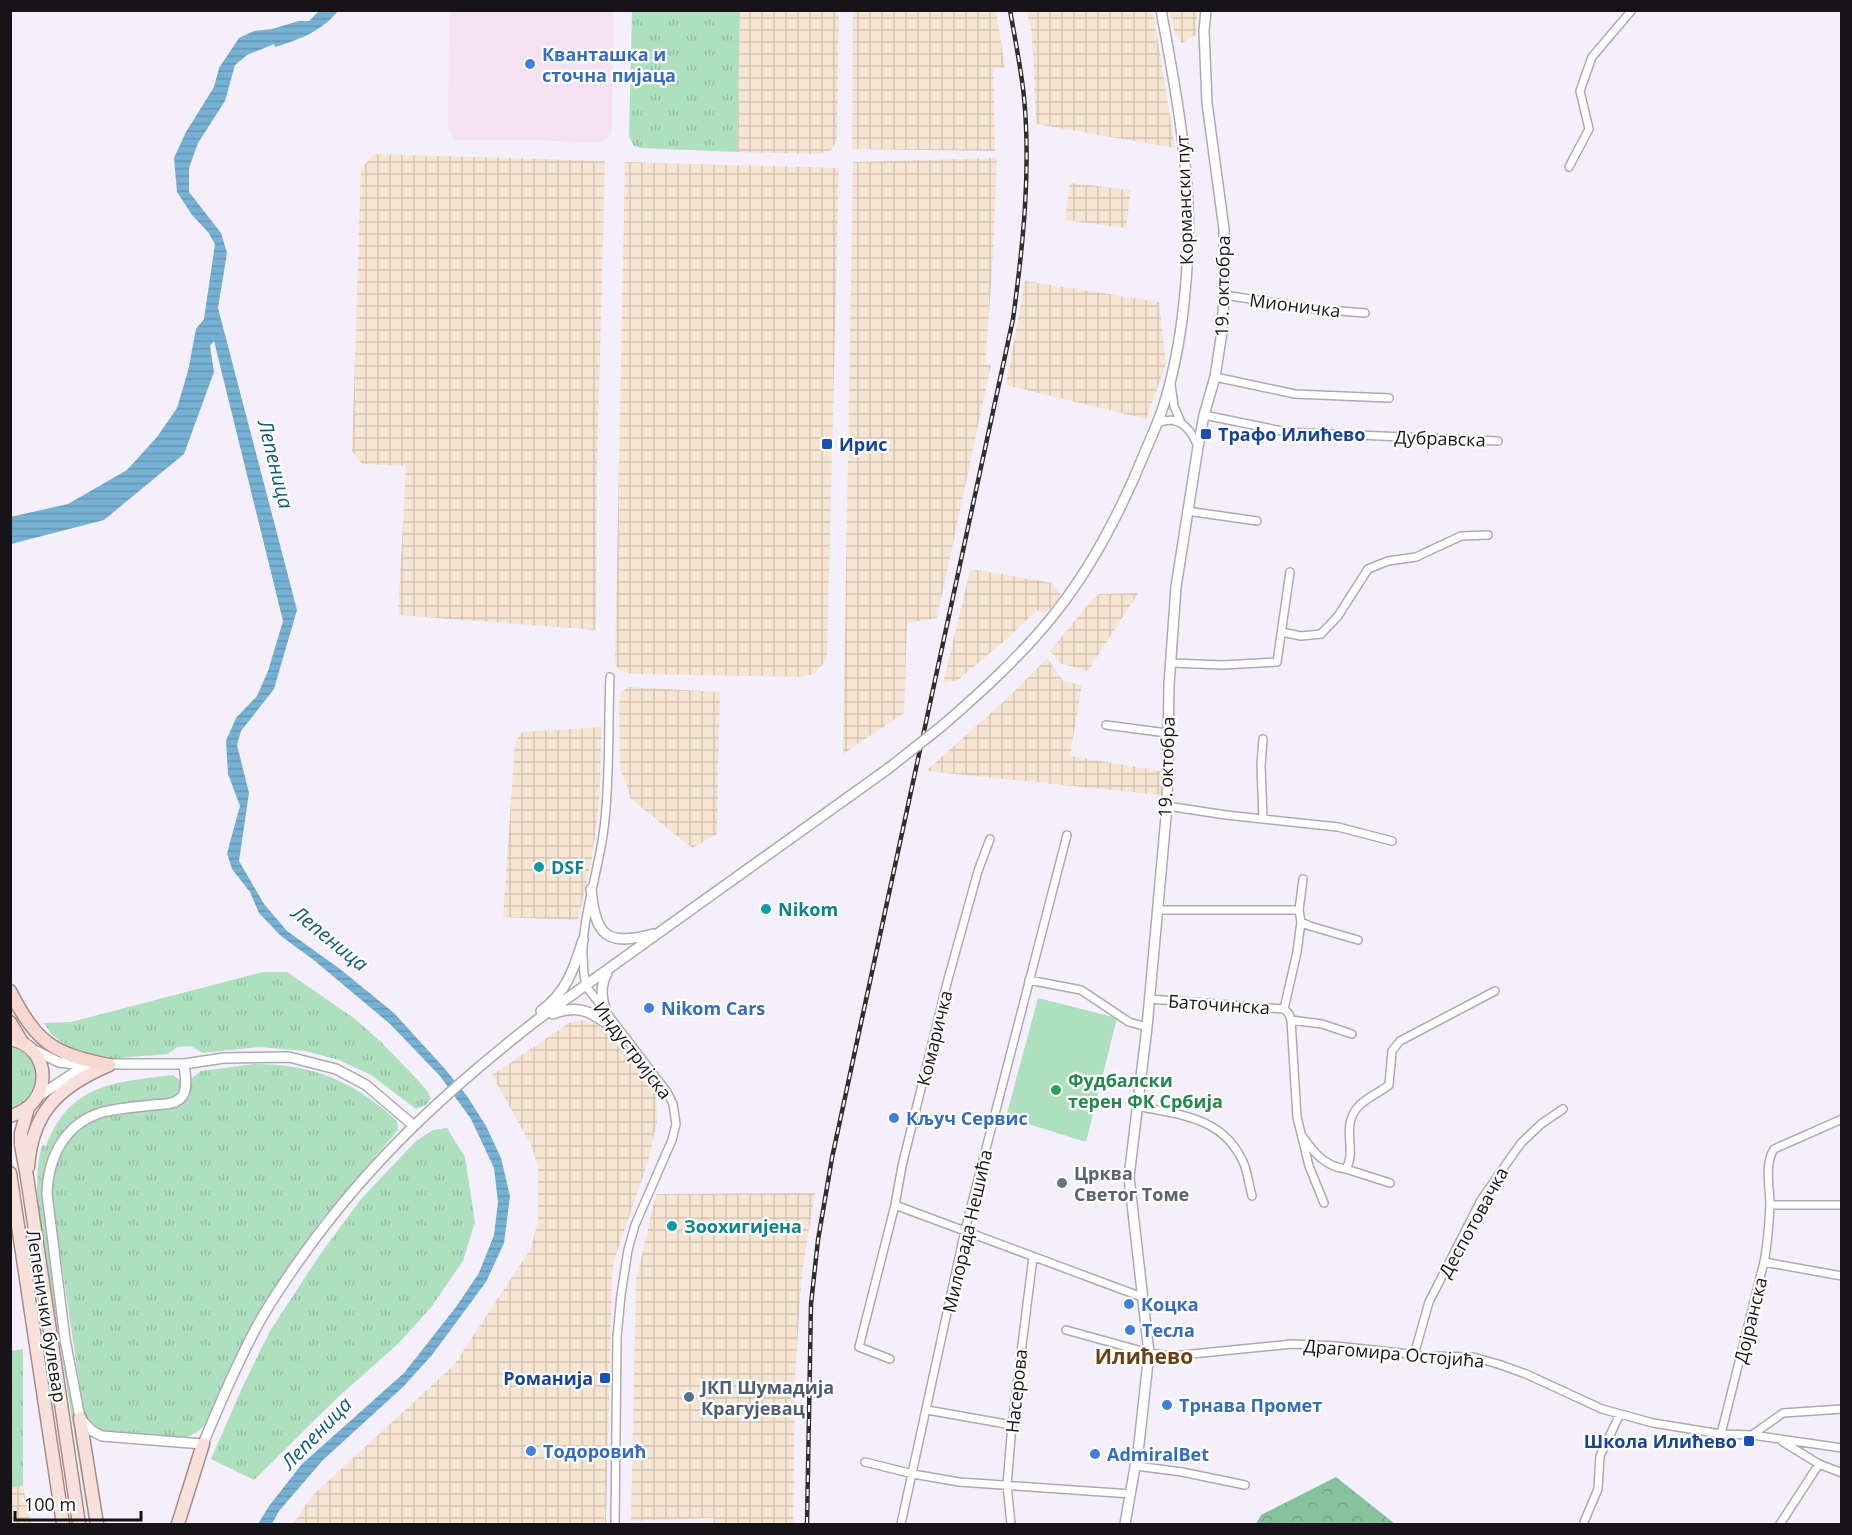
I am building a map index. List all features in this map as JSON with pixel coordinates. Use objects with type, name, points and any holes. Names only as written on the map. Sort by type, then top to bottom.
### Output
[{"type":"highway","points":[[10,991],[27,1020],[49,1045],[65,1054],[109,1065]]},
{"type":"highway","points":[[10,1022],[21,1043]]},
{"type":"main road","points":[[10,1116],[28,1108],[37,1097],[43,1082],[43,1072],[37,1057],[21,1043]]},
{"type":"main road","points":[[27,1177],[34,1132],[52,1100],[79,1078],[109,1065]]},
{"type":"main road","name":"Лепенички булевар","points":[[28,1108],[21,1133],[21,1145],[79,1524]]},
{"type":"main road","name":"Лепенички булевар","points":[[10,1173],[63,1524]]},
{"type":"main road","points":[[80,1418],[97,1524]]},
{"type":"main road","points":[[178,1524],[203,1444]]},
{"type":"street","name":"Кормански пут","points":[[509,1042],[658,932],[889,768],[942,726],[1018,656],[1052,618],[1080,579],[1116,517],[1157,423],[1170,381],[1186,272],[1188,202],[1178,97],[1161,10]]},
{"type":"street","name":"19. октобра","points":[[1125,1524],[1136,1466],[1149,1353],[1129,1177],[1147,1027],[1167,806],[1167,733],[1176,587],[1203,419],[1215,377],[1222,332],[1224,295],[1224,229],[1207,103],[1204,31],[1206,10]]},
{"type":"street","points":[[1569,167],[1589,129],[1580,91],[1592,57],[1632,10]]},
{"type":"street","name":"Мионичка","points":[[1224,295],[1316,309],[1365,313]]},
{"type":"street","points":[[1215,377],[1295,394],[1389,398]]},
{"type":"street","points":[[1170,381],[1174,406],[1181,423]]},
{"type":"street","points":[[1189,429],[1196,429],[1203,419]]},
{"type":"street","name":"Дубравска","points":[[1203,419],[1287,432],[1498,441]]},
{"type":"street","points":[[1157,423],[1165,420],[1181,423],[1189,429],[1198,447]]},
{"type":"street","points":[[1187,511],[1257,521]]},
{"type":"street","points":[[1282,632],[1301,636],[1321,634],[1338,616],[1368,569],[1388,561],[1416,557],[1461,536],[1488,535]]},
{"type":"street","points":[[1171,663],[1223,665],[1277,662],[1290,572]]},
{"type":"street","name":"Индустријска","points":[[610,677],[605,818],[583,940],[582,959],[586,987],[668,1092],[673,1104],[676,1124],[669,1148],[635,1225],[623,1276],[617,1337],[615,1524]]},
{"type":"street","points":[[1106,725],[1167,733]]},
{"type":"street","points":[[1263,740],[1261,766],[1263,818]]},
{"type":"street","points":[[1167,806],[1338,827],[1392,841]]},
{"type":"street","name":"Милорада Нешића","points":[[901,1524],[965,1230],[1067,834]]},
{"type":"street","name":"Комаричка","points":[[890,1359],[859,1347],[896,1204],[900,1175],[947,983],[978,871],[990,839]]},
{"type":"street","points":[[1284,1009],[1297,952],[1303,879]]},
{"type":"street","points":[[591,889],[597,923],[608,934],[627,940],[658,932]]},
{"type":"street","points":[[1158,910],[1299,910]]},
{"type":"street","points":[[1301,922],[1358,940]]},
{"type":"street","points":[[184,1064],[185,1089],[180,1099],[168,1104],[113,1110],[86,1119],[58,1146],[49,1170],[47,1194],[64,1339],[80,1418],[92,1431],[102,1436],[203,1444],[224,1393],[256,1327],[322,1228],[413,1125],[509,1042],[520,1027],[545,1009],[568,983],[583,940]]},
{"type":"street","points":[[607,1016],[602,1000],[602,982],[611,968]]},
{"type":"street","points":[[1029,980],[1082,990],[1128,1022],[1147,1027]]},
{"type":"street","points":[[1346,1168],[1349,1159],[1349,1124],[1363,1102],[1389,1084],[1392,1051],[1395,1046],[1400,1041],[1495,991]]},
{"type":"street","name":"Баточинска","points":[[1149,999],[1284,1009],[1291,1020],[1322,1024],[1352,1034]]},
{"type":"street","points":[[537,1020],[561,1011],[582,1010],[591,1012],[622,1035]]},
{"type":"street","points":[[1291,1020],[1296,1105],[1309,1166],[1324,1203]]},
{"type":"street","points":[[21,1043],[59,1062],[109,1065],[184,1064],[224,1058],[289,1057],[336,1069],[366,1085],[413,1125]]},
{"type":"street","points":[[37,1097],[75,1072],[109,1065]]},
{"type":"street","points":[[1137,1106],[1201,1120],[1222,1133],[1234,1147],[1244,1165],[1252,1196]]},
{"type":"street","name":"Деспотовачка","points":[[1414,1354],[1429,1302],[1481,1200],[1521,1143],[1541,1124],[1563,1109]]},
{"type":"street","name":"Дојранска","points":[[1720,1434],[1768,1242],[1769,1157],[1774,1149],[1842,1119]]},
{"type":"street","points":[[1303,1137],[1321,1159],[1337,1167],[1390,1183]]},
{"type":"street","points":[[896,1204],[1142,1297]]},
{"type":"street","points":[[1770,1205],[1842,1205]]},
{"type":"street","name":"Насерова","points":[[1011,1524],[1007,1485],[1012,1425],[1033,1257]]},
{"type":"street","points":[[1764,1262],[1842,1276]]},
{"type":"street","name":"Драгомира Остојића","points":[[1066,1329],[1149,1353],[1172,1356],[1292,1344],[1473,1357],[1526,1374],[1602,1408],[1653,1423],[1720,1434],[1752,1435],[1842,1448]]},
{"type":"street","points":[[1752,1435],[1783,1413],[1842,1409]]},
{"type":"street","points":[[927,1410],[1012,1425]]},
{"type":"street","points":[[1584,1522],[1598,1489],[1600,1456],[1620,1414]]},
{"type":"street","points":[[1779,1439],[1819,1464],[1842,1473]]},
{"type":"street","points":[[865,1462],[959,1482],[1131,1494]]},
{"type":"street","points":[[1780,1524],[1819,1464]]},
{"type":"street","points":[[1136,1466],[1182,1472],[1245,1485]]},
{"type":"shaded area","name":"Кванташка и сточна пијаца","points":[[449,11],[613,11],[612,133],[598,143],[454,140],[448,125]]},
{"type":"shaded area","points":[[740,11],[839,11],[837,141],[831,150],[819,154],[737,152]]},
{"type":"shaded area","points":[[853,11],[996,11],[1005,68],[993,68],[995,151],[852,149]]},
{"type":"shaded area","points":[[1027,11],[1153,11],[1175,148],[1036,124],[1032,35]]},
{"type":"shaded area","points":[[1170,11],[1197,11],[1196,35],[1182,43],[1174,31]]},
{"type":"shaded area","points":[[374,154],[605,161],[597,471],[596,630],[398,615],[406,466],[362,464],[352,451],[361,169]]},
{"type":"shaded area","points":[[997,158],[985,365],[991,365],[937,618],[907,623],[904,713],[843,754],[853,162]]},
{"type":"shaded area","points":[[625,162],[839,168],[827,655],[824,663],[814,674],[802,677],[632,674],[620,671],[615,664]]},
{"type":"shaded area","points":[[1070,183],[1131,190],[1126,228],[1065,220]]},
{"type":"shaded area","points":[[1025,281],[1159,302],[1166,364],[1146,419],[1006,385]]},
{"type":"shaded area","points":[[977,570],[1053,583],[1061,596],[1045,614],[1037,610],[958,680],[943,683],[970,571]]},
{"type":"shaded area","points":[[1138,593],[1088,671],[1060,663],[1050,651],[1099,594]]},
{"type":"shaded area","points":[[1047,658],[1063,681],[1082,685],[1070,756],[1160,771],[1161,795],[926,771],[1013,693]]},
{"type":"shaded area","points":[[630,687],[720,692],[717,834],[692,848],[631,799],[620,768],[619,704],[622,691]]},
{"type":"shaded area","points":[[602,727],[599,807],[592,857],[578,920],[503,917],[515,743],[522,732]]},
{"type":"shaded area","points":[[582,1020],[596,1024],[606,1032],[652,1085],[656,1098],[657,1122],[648,1162],[614,1260],[612,1275],[606,1524],[293,1524],[312,1496],[454,1365],[531,1248],[538,1221],[538,1167],[532,1147],[492,1075],[569,1023]]},
{"type":"shaded area","points":[[815,1193],[802,1273],[795,1378],[793,1524],[714,1524],[713,1518],[631,1521],[636,1281],[656,1194]]},
{"type":"shaded area","points":[[23,1486],[31,1524],[11,1524],[11,1488]]},
{"type":"green space","points":[[632,11],[740,11],[737,152],[634,146],[629,136]]},
{"type":"green space","points":[[263,972],[287,972],[355,1019],[415,1077],[431,1099],[426,1105],[416,1109],[371,1075],[339,1060],[305,1051],[259,1047],[203,1053],[191,1046],[177,1047],[168,1054],[105,1059],[75,1051],[52,1035],[44,1023],[71,1022]]},
{"type":"green space","name":"Фудбалски терен ФК Србија","points":[[1038,998],[1117,1018],[1086,1142],[1006,1117]]},
{"type":"green space","points":[[10,1046],[29,1059],[36,1077],[29,1095],[11,1108]]},
{"type":"green space","points":[[254,1064],[314,1071],[348,1085],[365,1095],[397,1121],[398,1130],[320,1221],[294,1259],[251,1328],[205,1425],[194,1434],[180,1439],[105,1432],[93,1427],[84,1415],[52,1197],[54,1170],[58,1158],[72,1137],[92,1122],[105,1116],[180,1104],[189,1092],[191,1079],[201,1071]]},
{"type":"green space","points":[[173,1075],[180,1080],[182,1085],[175,1097],[100,1108],[74,1122],[56,1144],[50,1157],[43,1188],[93,1524],[89,1524],[41,1227],[37,1193],[39,1161],[42,1145],[46,1146],[56,1125],[68,1109],[82,1098],[114,1084]]},
{"type":"green space","points":[[447,1128],[465,1157],[475,1222],[463,1261],[432,1306],[399,1343],[337,1398],[254,1480],[211,1459],[270,1331],[321,1253],[362,1198],[416,1141],[433,1130]]},
{"type":"green space","points":[[23,1349],[23,1486],[11,1488],[11,1351]]},
{"type":"green space","points":[[1336,1477],[1395,1524],[1256,1524],[1261,1515]]},
{"type":"water","points":[[319,11],[338,11],[310,34],[275,47],[274,44],[247,55],[235,65],[225,101],[198,143],[189,168],[189,192],[221,233],[227,253],[218,308],[297,610],[274,689],[241,731],[237,745],[249,793],[239,861],[264,904],[287,931],[340,969],[394,1013],[467,1096],[486,1126],[501,1158],[510,1196],[504,1243],[486,1282],[432,1355],[403,1387],[323,1460],[279,1511],[272,1524],[258,1524],[302,1464],[404,1373],[456,1307],[479,1273],[494,1235],[498,1202],[494,1168],[471,1119],[440,1076],[390,1024],[315,961],[281,936],[259,913],[250,892],[232,869],[227,853],[240,806],[228,774],[226,741],[236,718],[257,696],[268,671],[283,621],[214,341],[210,346],[214,372],[184,454],[104,520],[11,544],[10,517],[68,504],[127,470],[157,437],[177,408],[188,371],[196,329],[204,319],[215,244],[177,192],[174,158],[186,132],[214,87],[219,68],[239,38],[254,31],[309,21]]},
{"type":"railway","points":[[807,1524],[811,1304],[818,1240],[832,1158],[1013,319],[1023,236],[1027,153],[1023,86],[1010,10]]},
{"type":"place","name":"Кванташка и сточна пијаца","points":[[530,64]]},
{"type":"place","name":"Трафо Илићево","points":[[1206,434]]},
{"type":"place","name":"Ирис","points":[[827,444]]},
{"type":"place","name":"DSF","points":[[539,867]]},
{"type":"place","name":"Nikom","points":[[766,909]]},
{"type":"place","name":"Nikom Cars","points":[[649,1008]]},
{"type":"place","name":"Фудбалски терен ФК Србија","points":[[1056,1090]]},
{"type":"place","name":"Кључ Сервис","points":[[894,1118]]},
{"type":"place","name":"Црква Светог Томе","points":[[1062,1183]]},
{"type":"place","name":"Зоохигијена","points":[[672,1226]]},
{"type":"place","name":"Коцка","points":[[1129,1304]]},
{"type":"place","name":"Тесла","points":[[1130,1330]]},
{"type":"place","name":"Романија","points":[[605,1378]]},
{"type":"place","name":"ЈКП Шумадија Крагујевац","points":[[689,1397]]},
{"type":"place","name":"Трнава Промет","points":[[1167,1405]]},
{"type":"place","name":"Школа Илићево","points":[[1749,1441]]},
{"type":"place","name":"Тодоровић","points":[[531,1451]]},
{"type":"place","name":"AdmiralBet","points":[[1095,1454]]},
{"type":"district","name":"Илићево","points":[[1144,1356]]},
{"type":"water label","name":"Лепеница","points":[[276,464]]},
{"type":"water label","name":"Лепеница","points":[[330,938]]},
{"type":"water label","name":"Лепеница","points":[[316,1433]]}]
